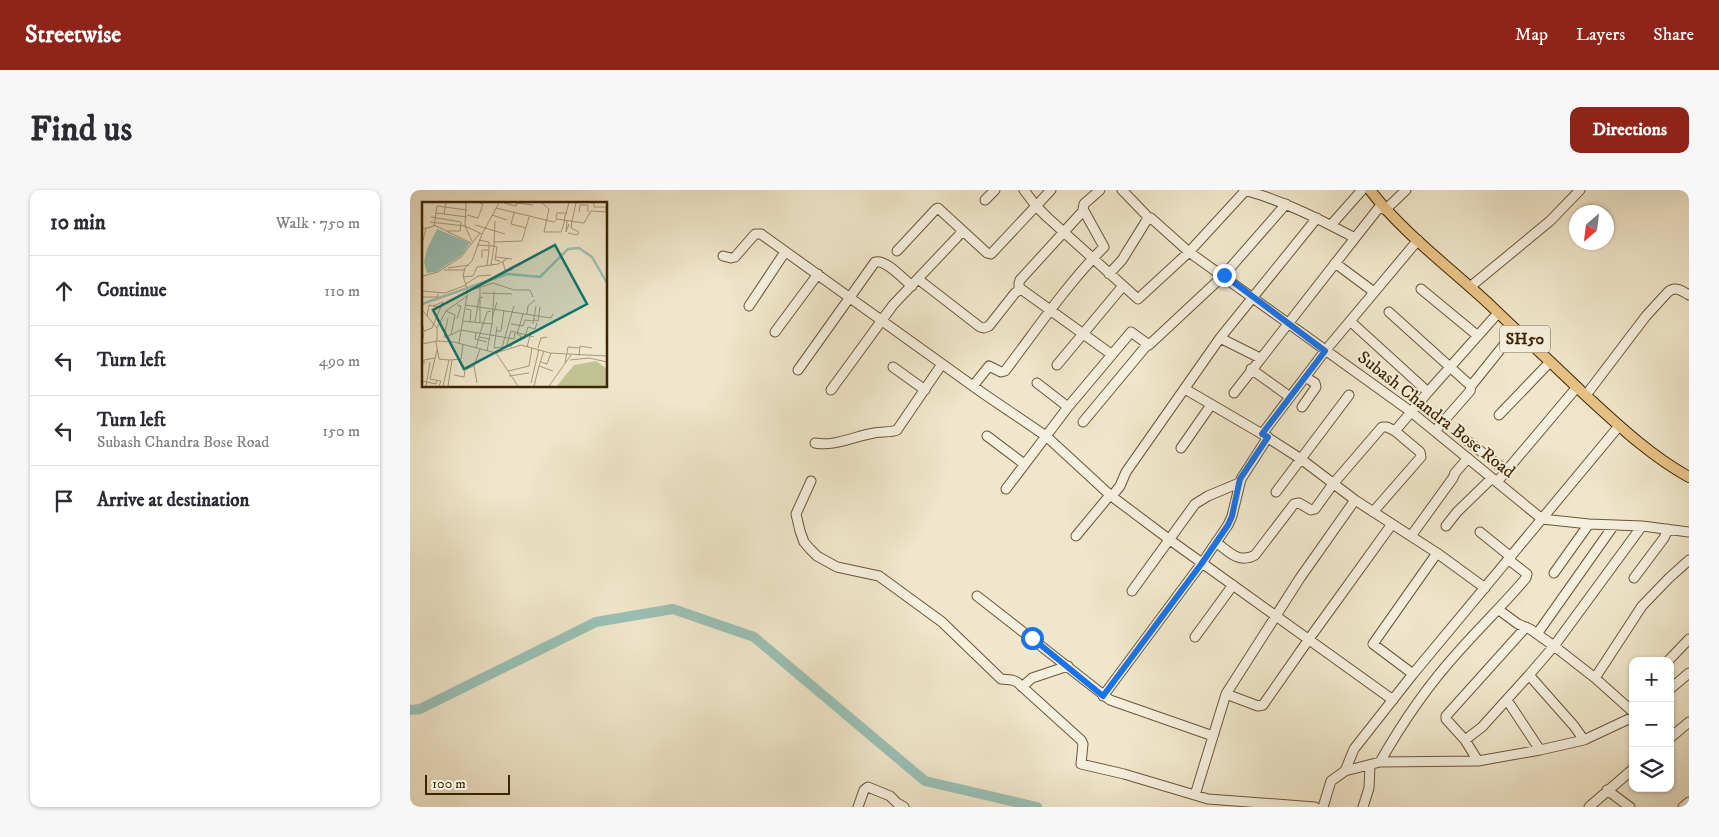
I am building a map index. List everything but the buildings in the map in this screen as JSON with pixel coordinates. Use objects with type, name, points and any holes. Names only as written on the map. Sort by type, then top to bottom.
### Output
[{"type":"main road","name":"SH50","points":[[1370,190],[1383,207],[1620,426],[1650,452],[1689,477]]},
{"type":"street","points":[[985,200],[995,190]]},
{"type":"street","points":[[1024,190],[1036,206],[1136,299],[1140,299],[1189,252],[1245,190],[1286,204],[1356,238]]},
{"type":"street","points":[[897,251],[936,208],[939,208],[987,253],[991,254],[1051,190]]},
{"type":"street","points":[[1100,190],[1084,204],[1083,211],[1019,283],[1020,289],[1111,354]]},
{"type":"street","name":"Subash Chandra Bose Road","points":[[1122,190],[1149,218],[1189,252],[1224,275],[1325,351],[1410,411],[1542,520]]},
{"type":"street","points":[[1331,225],[1362,190]]},
{"type":"street","points":[[1234,393],[1356,238],[1383,207],[1406,190]]},
{"type":"street","points":[[1470,286],[1550,221],[1580,190]]},
{"type":"street","points":[[1083,422],[1148,345],[1224,275],[1286,204]]},
{"type":"street","points":[[973,386],[989,366],[1001,372],[1005,371],[1092,258],[1104,246],[1083,211]]},
{"type":"street","points":[[1108,274],[1122,260],[1149,218]]},
{"type":"street","points":[[1076,536],[1120,486],[1126,472],[1220,338],[1252,296],[1318,218]]},
{"type":"street","points":[[831,390],[898,299],[964,231]]},
{"type":"street","points":[[723,256],[735,257],[755,234],[761,234],[1046,436],[1111,496],[1393,700]]},
{"type":"street","points":[[1103,696],[1228,525],[1232,516],[1239,483],[1265,436],[1290,397],[1325,351],[1418,240]]},
{"type":"street","points":[[749,306],[785,252]]},
{"type":"street","points":[[798,370],[877,261],[886,264],[984,328],[989,326],[1020,289]]},
{"type":"street","points":[[1335,263],[1374,292]]},
{"type":"street","points":[[775,332],[818,274]]},
{"type":"street","points":[[1057,365],[1122,287]]},
{"type":"street","points":[[1586,395],[1646,316],[1668,292],[1677,288],[1689,295]]},
{"type":"street","points":[[1420,289],[1478,336]]},
{"type":"street","points":[[1389,312],[1471,386]]},
{"type":"street","points":[[1395,431],[1410,411],[1498,313]]},
{"type":"street","points":[[1350,321],[1428,392]]},
{"type":"street","points":[[1435,431],[1470,391],[1471,386],[1516,330]]},
{"type":"street","points":[[1006,489],[1068,407],[1131,332],[1148,345]]},
{"type":"street","points":[[1220,338],[1260,358]]},
{"type":"street","points":[[1499,415],[1550,362]]},
{"type":"street","points":[[815,443],[825,444],[871,433],[898,430],[942,364]]},
{"type":"street","points":[[893,367],[925,390]]},
{"type":"street","points":[[1252,369],[1290,397]]},
{"type":"street","points":[[1302,407],[1316,387],[1315,383],[1306,377]]},
{"type":"street","points":[[1037,383],[1068,407]]},
{"type":"street","points":[[1446,526],[1457,512],[1506,471],[1577,387]]},
{"type":"street","points":[[1184,389],[1301,459],[1355,500],[1437,553],[1485,588]]},
{"type":"street","points":[[1276,492],[1349,395]]},
{"type":"street","points":[[1181,448],[1211,405]]},
{"type":"street","points":[[1216,542],[1236,557],[1249,558],[1258,551],[1294,504],[1299,503],[1311,510],[1315,509],[1333,484],[1382,427],[1387,426],[1420,452],[1421,457],[1373,512]]},
{"type":"street","points":[[1345,771],[1354,749],[1413,674],[1620,426]]},
{"type":"street","points":[[987,436],[1024,464]]},
{"type":"street","points":[[1465,439],[1506,471]]},
{"type":"street","points":[[1411,536],[1455,473],[1468,458]]},
{"type":"street","points":[[812,481],[796,514],[804,542],[810,549],[817,556],[837,566],[879,576],[942,622],[1002,679],[1012,680],[1022,687],[1081,740],[1081,764],[1124,774],[1208,799],[1315,807]]},
{"type":"street","points":[[1132,590],[1198,502],[1239,483]]},
{"type":"street","points":[[1195,795],[1226,694],[1300,578],[1355,500]]},
{"type":"street","points":[[1542,520],[1642,526],[1689,532]]},
{"type":"street","points":[[1226,694],[1258,706],[1263,705],[1392,524]]},
{"type":"street","points":[[1554,573],[1589,524]]},
{"type":"street","points":[[1537,634],[1614,525]]},
{"type":"street","points":[[1465,740],[1482,727],[1530,676],[1642,526]]},
{"type":"street","points":[[1634,578],[1666,536],[1668,529]]},
{"type":"street","points":[[1380,762],[1392,741],[1430,686],[1459,650],[1499,610],[1527,576],[1510,558],[1480,532]]},
{"type":"street","points":[[1413,674],[1373,644],[1437,553]]},
{"type":"street","points":[[1595,678],[1642,606],[1689,560]]},
{"type":"street","points":[[1195,637],[1233,585]]},
{"type":"street","points":[[977,596],[1068,666],[1103,696],[1129,708],[1213,736]]},
{"type":"street","points":[[1499,610],[1554,646],[1595,678],[1629,708]]},
{"type":"street","points":[[1478,761],[1465,740],[1446,719],[1446,716],[1526,627]]},
{"type":"street","points":[[1672,657],[1689,638]]},
{"type":"street","points":[[1022,687],[1032,678],[1068,666]]},
{"type":"street","points":[[1674,686],[1689,673]]},
{"type":"street","points":[[1530,676],[1584,740]]},
{"type":"street","points":[[1507,700],[1540,750]]},
{"type":"street","points":[[1323,807],[1331,781],[1345,771],[1380,762],[1478,761],[1540,750],[1584,740],[1629,720]]},
{"type":"street","points":[[1674,735],[1689,722]]},
{"type":"street","points":[[1362,807],[1369,788],[1370,765]]},
{"type":"street","points":[[1589,807],[1629,772]]},
{"type":"street","points":[[858,807],[864,790],[868,788],[890,796],[904,807]]},
{"type":"street","points":[[1607,790],[1630,807]]},
{"type":"street","points":[[1683,807],[1689,802]]},
{"type":"waterway","points":[[410,710],[420,709],[596,622],[673,609],[754,637],[925,781],[1037,807]]},
{"type":"route","points":[[1032,638],[1103,696],[1228,525],[1232,516],[1240,479],[1268,437],[1262,434],[1325,351],[1224,275]]}]
